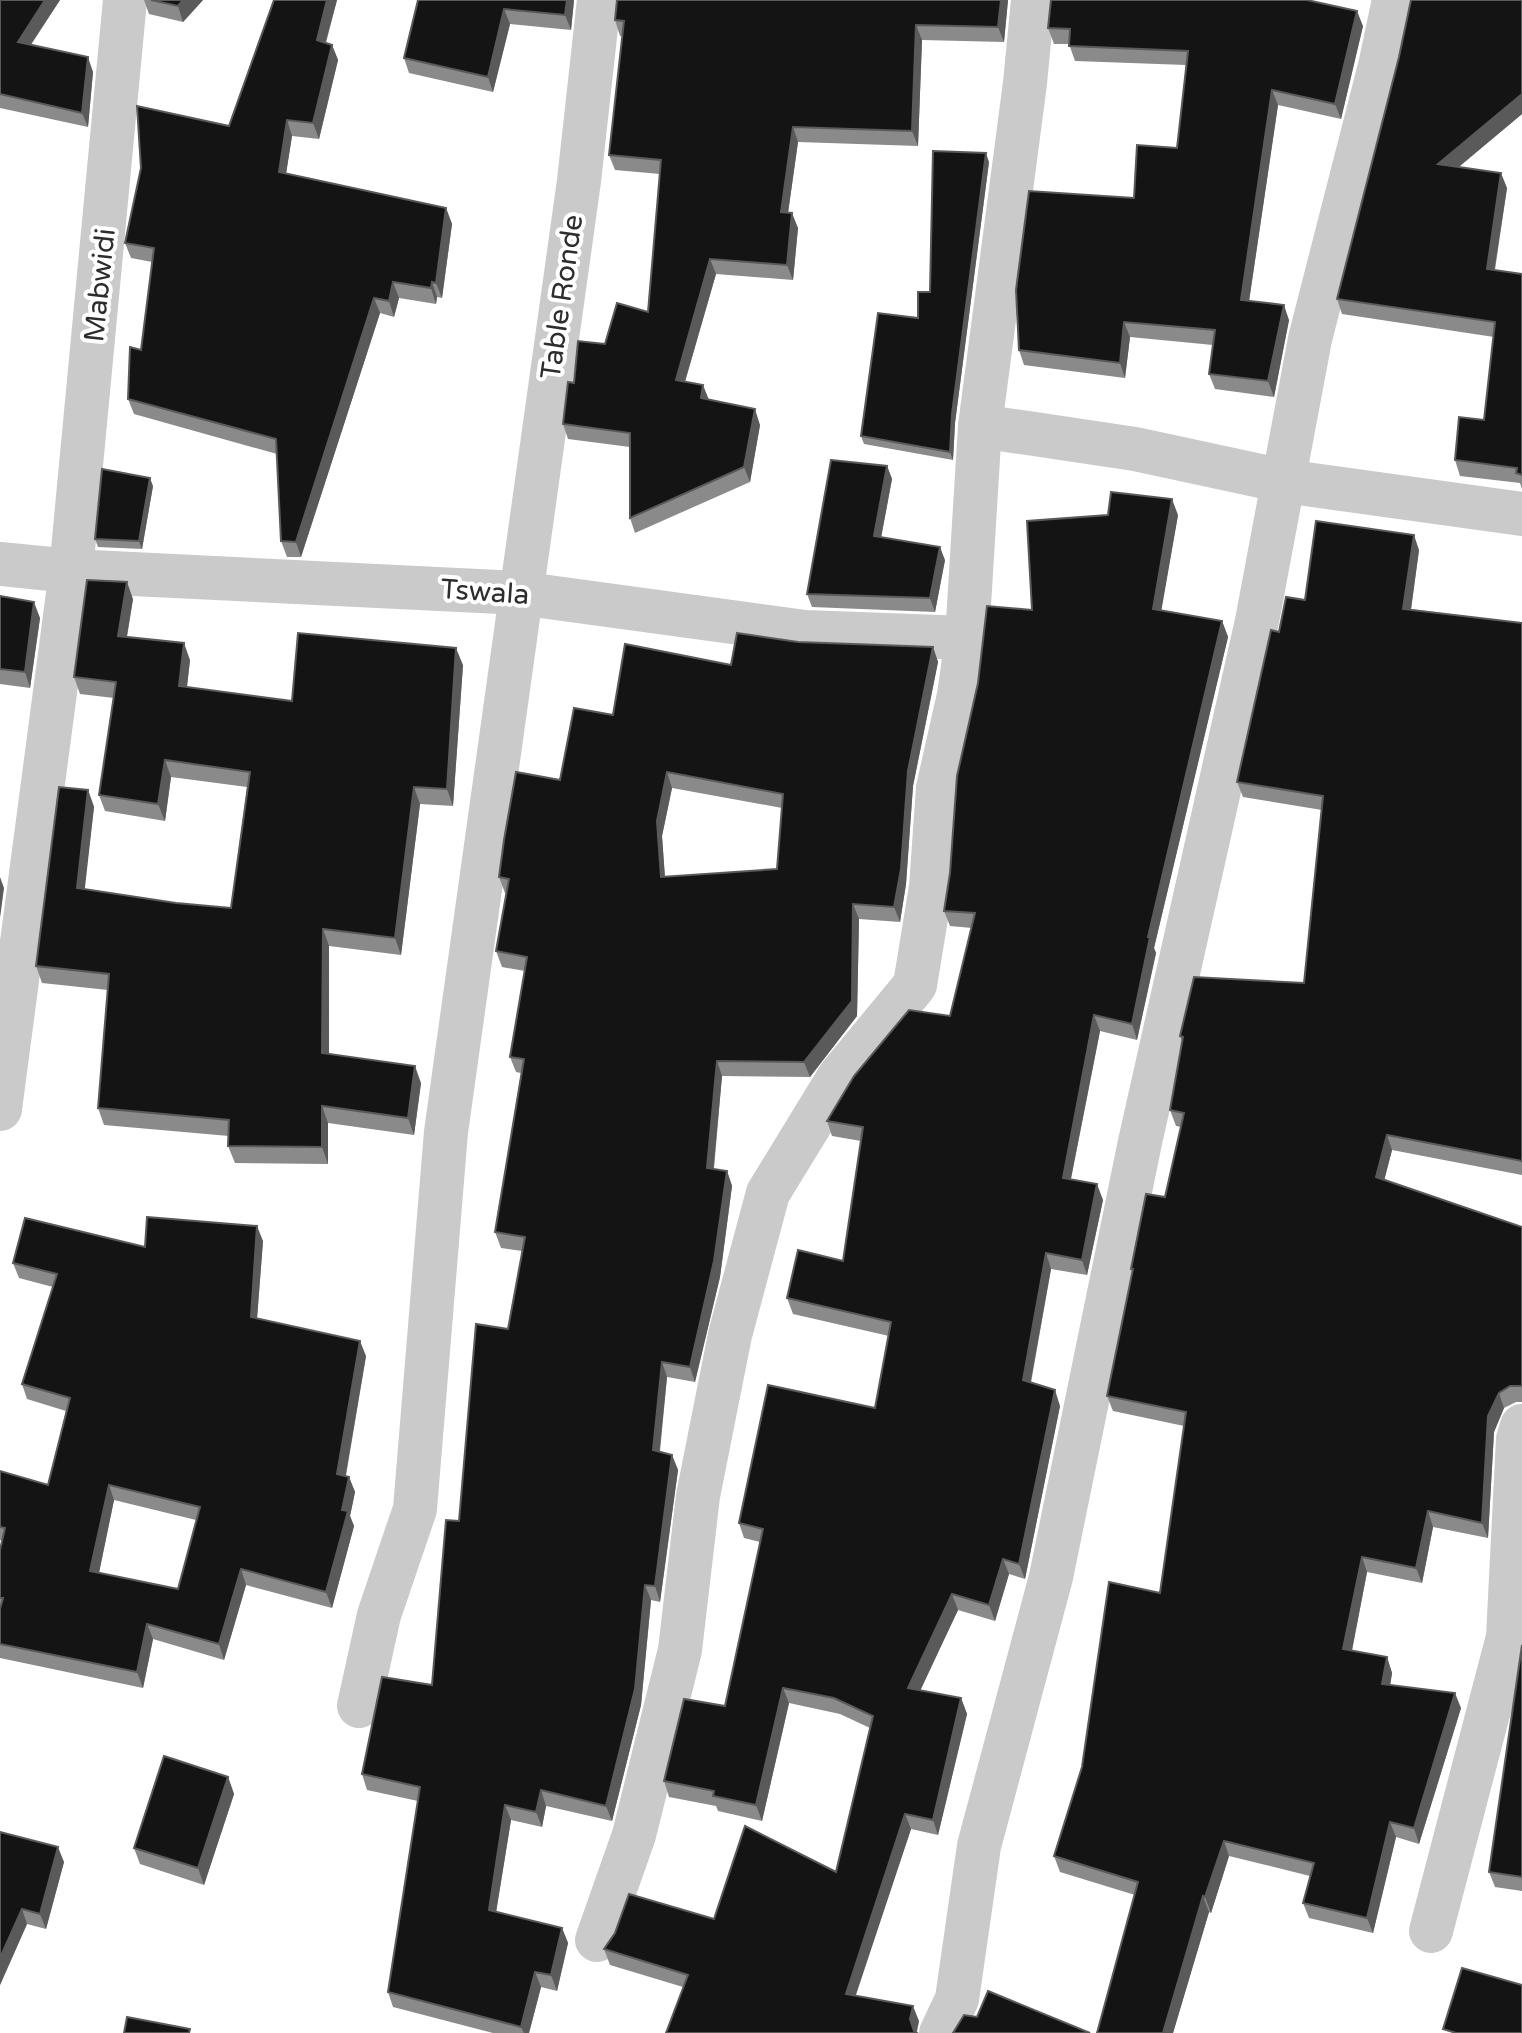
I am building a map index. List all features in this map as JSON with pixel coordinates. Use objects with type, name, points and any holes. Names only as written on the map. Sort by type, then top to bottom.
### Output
[{"type":"street","name":"Mabwidi","points":[[0,1109],[71,571],[125,0]]},
{"type":"street","name":"Table Ronde","points":[[359,1706],[379,1615],[415,1509],[446,1132],[579,181],[599,0]]},
{"type":"street","points":[[597,1940],[634,1835],[680,1650],[698,1496],[730,1335],[768,1193],[839,1077],[915,985],[931,887],[938,788],[959,695],[967,638],[980,426],[1033,0]]},
{"type":"street","points":[[941,2033],[957,1999],[979,1846],[1051,1577],[1140,1142],[1257,621],[1310,339],[1394,0]]},
{"type":"street","points":[[980,426],[1135,449],[1284,481],[1522,514]]},
{"type":"street","name":"Tswala","points":[[0,564],[71,571],[519,593],[805,632],[967,638]]},
{"type":"street","points":[[1431,1931],[1508,1637],[1518,1439],[1522,1426]]},
{"type":"building","points":[[0,0],[45,0],[18,42],[88,57],[82,113],[0,94]]},
{"type":"building","points":[[151,0],[183,0],[178,6]]},
{"type":"building","points":[[274,0],[327,0],[317,40],[332,45],[313,123],[287,120],[279,172],[446,208],[436,283],[432,282],[431,288],[393,282],[389,301],[374,298],[296,542],[281,541],[276,439],[128,399],[130,347],[141,350],[154,248],[125,243],[141,168],[137,106],[229,126]]},
{"type":"building","points":[[418,0],[567,0],[565,15],[504,9],[488,77],[404,58]]},
{"type":"building","points":[[617,0],[1001,0],[998,27],[916,25],[912,131],[793,127],[781,212],[792,213],[787,265],[710,259],[676,380],[703,385],[701,398],[755,409],[744,467],[630,518],[630,433],[563,424],[568,382],[574,383],[578,341],[605,344],[617,303],[648,312],[661,160],[609,155],[624,21],[615,20]]},
{"type":"building","points":[[1051,0],[1307,0],[1357,11],[1335,104],[1272,90],[1241,300],[1284,305],[1268,381],[1209,374],[1215,330],[1124,322],[1120,363],[1019,350],[1016,290],[1029,191],[1134,198],[1137,145],[1177,148],[1188,51],[1069,46],[1070,29],[1048,28]]},
{"type":"building","points":[[1411,0],[1522,0],[1522,94],[1438,164],[1501,173],[1487,269],[1522,274],[1522,475],[1516,473],[1517,468],[1455,460],[1459,417],[1484,420],[1495,322],[1337,299]]},
{"type":"building","points":[[933,151],[986,153],[952,414],[950,452],[861,436],[878,313],[918,318],[918,292],[930,292]]},
{"type":"building","points":[[831,460],[887,466],[874,536],[940,547],[930,598],[807,594]]},
{"type":"building","points":[[102,469],[150,478],[139,541],[95,539]]},
{"type":"building","points":[[1111,492],[1172,499],[1153,609],[1222,621],[1148,937],[1132,1024],[1094,1015],[1063,1178],[1097,1184],[1082,1260],[1046,1253],[1023,1380],[1055,1390],[1019,1564],[1003,1559],[989,1605],[952,1594],[908,1688],[961,1698],[933,1820],[905,1814],[846,1994],[913,2006],[910,2019],[917,2033],[666,2033],[688,1975],[604,1949],[615,1933],[629,1894],[714,1919],[745,1826],[836,1872],[873,1716],[834,1698],[783,1688],[756,1805],[713,1796],[714,1791],[664,1781],[684,1699],[725,1706],[763,1529],[739,1523],[768,1385],[875,1408],[891,1322],[787,1298],[798,1250],[843,1261],[863,1127],[827,1121],[854,1076],[909,1010],[950,1016],[975,913],[944,911],[957,776],[978,683],[987,606],[1032,610],[1027,521],[1108,515]]},
{"type":"building","points":[[1316,521],[1414,535],[1403,609],[1522,623],[1522,1161],[1387,1135],[1376,1177],[1522,1227],[1522,1386],[1510,1386],[1499,1393],[1488,1416],[1482,1523],[1428,1511],[1416,1568],[1362,1557],[1343,1649],[1387,1657],[1382,1684],[1455,1693],[1414,1828],[1390,1822],[1367,1918],[1303,1903],[1314,1863],[1224,1841],[1203,1896],[1163,2033],[1097,2033],[1138,1882],[1054,1856],[1082,1767],[1109,1582],[1160,1593],[1186,1412],[1107,1396],[1146,1194],[1165,1197],[1184,1113],[1170,1110],[1183,1037],[1180,1036],[1194,977],[1304,983],[1323,796],[1237,782],[1271,630],[1279,632],[1286,597],[1305,600]]},
{"type":"building","points":[[87,580],[127,582],[118,636],[184,643],[179,686],[292,701],[298,633],[456,648],[447,789],[414,787],[395,938],[323,929],[322,1053],[415,1066],[408,1118],[322,1106],[322,1147],[228,1146],[229,1120],[98,1108],[109,974],[36,966],[59,787],[88,790],[77,888],[231,908],[250,772],[165,760],[158,804],[99,795],[116,682],[74,677]]},
{"type":"building","points":[[0,596],[34,602],[25,672],[0,669]]},
{"type":"building","points":[[737,633],[798,642],[933,647],[908,771],[901,869],[894,907],[853,904],[852,1001],[804,1062],[717,1061],[707,1168],[727,1171],[714,1261],[690,1367],[662,1362],[653,1450],[672,1455],[655,1586],[645,1585],[635,1689],[606,1806],[541,1790],[536,1812],[505,1805],[489,1910],[562,1928],[551,1975],[535,1972],[521,2027],[388,1992],[420,1787],[362,1774],[382,1677],[432,1685],[446,1520],[459,1521],[476,1324],[508,1329],[525,1237],[495,1232],[524,1059],[510,1057],[527,957],[496,951],[509,879],[499,877],[504,840],[516,772],[560,780],[574,708],[613,715],[625,644],[731,665]],"holes":[[[667,772],[783,794],[777,869],[661,877],[657,821]]]},
{"type":"building","points":[[147,1217],[257,1226],[251,1317],[360,1341],[337,1474],[349,1477],[342,1510],[348,1511],[326,1592],[241,1569],[219,1644],[147,1624],[137,1672],[0,1644],[3,1598],[0,1598],[0,1550],[5,1528],[0,1527],[0,1471],[48,1485],[70,1398],[22,1384],[57,1274],[13,1263],[25,1218],[145,1247]],"holes":[[[109,1485],[200,1507],[178,1589],[90,1571]]]},
{"type":"building","points":[[1522,1645],[1522,1877],[1489,1872]]},
{"type":"building","points":[[164,1756],[228,1777],[198,1868],[134,1848]]},
{"type":"building","points":[[0,1832],[58,1847],[40,1914],[22,1909],[0,1958]]},
{"type":"building","points":[[1462,1968],[1522,1985],[1522,2033],[1456,2033],[1443,2029]]},
{"type":"building","points":[[988,1991],[1090,2033],[953,2033],[964,2015],[977,2017]]},
{"type":"building","points":[[127,2017],[190,2029],[189,2033],[124,2033]]}]
